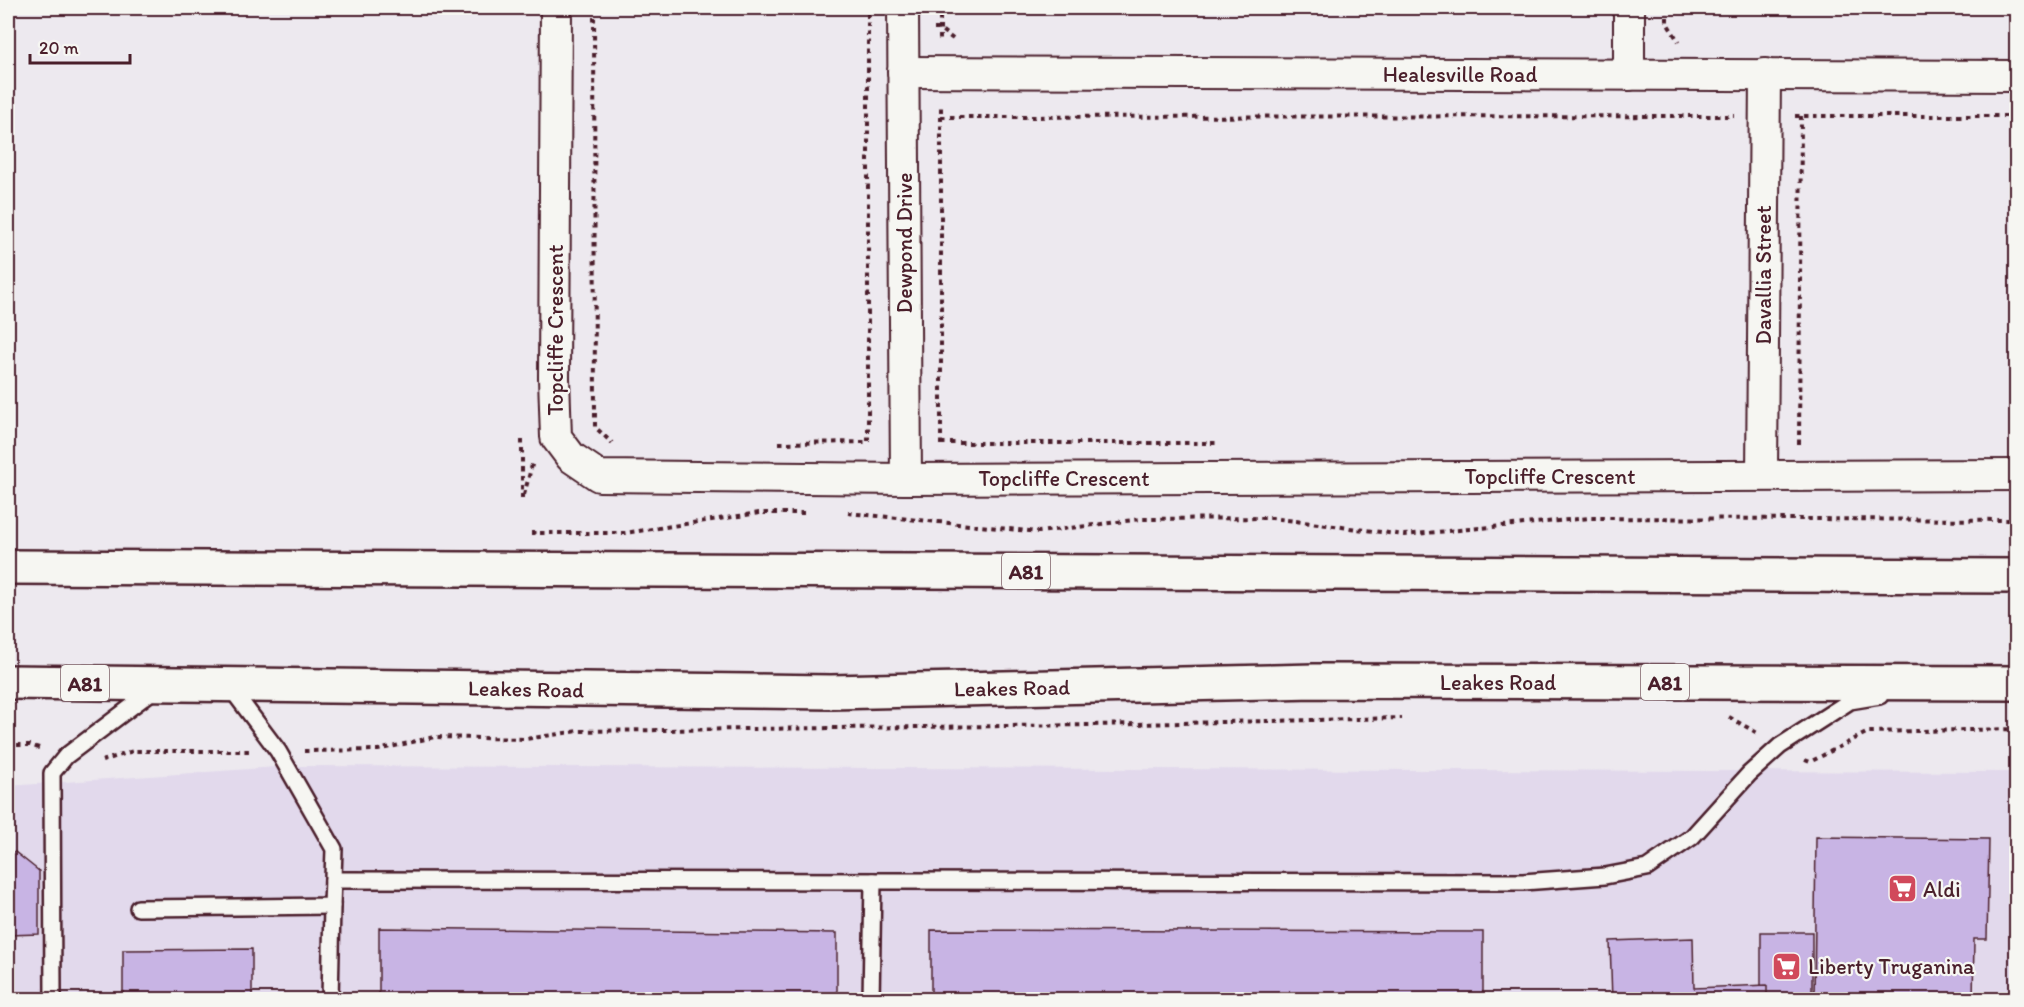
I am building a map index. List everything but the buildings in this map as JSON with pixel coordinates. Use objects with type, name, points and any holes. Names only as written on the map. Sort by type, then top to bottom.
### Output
[{"type":"highway","name":"A81","points":[[8,567],[2016,576]]},
{"type":"highway","name":"Leakes Road","points":[[8,682],[831,692],[1314,681],[2016,683]]},
{"type":"street","name":"Topcliffe Crescent","points":[[555,8],[554,378],[556,437],[571,457],[599,476],[906,479],[2016,475]]},
{"type":"street","name":"Dewpond Drive","points":[[903,8],[906,479]]},
{"type":"street","points":[[1629,8],[1629,75]]},
{"type":"street","name":"Healesville Road","points":[[903,72],[2016,76]]},
{"type":"street","name":"Davallia Street","points":[[1762,475],[1765,74]]},
{"type":"lane","points":[[333,880],[1523,882],[1605,876],[1647,868],[1692,837],[1749,774],[1780,746],[1850,701],[1951,683]]},
{"type":"lane","points":[[53,999],[52,773],[66,756],[162,684]]},
{"type":"lane","points":[[228,684],[278,751],[334,849],[330,999]]},
{"type":"lane","points":[[871,999],[873,881]]},
{"type":"lane","points":[[138,908],[332,906]]},
{"type":"path","points":[[594,8],[595,427],[613,444]]},
{"type":"path","points":[[775,443],[868,442],[868,8]]},
{"type":"path","points":[[1799,444],[1801,116]]},
{"type":"path","points":[[941,117],[2016,116]]},
{"type":"path","points":[[530,533],[625,533],[759,513],[813,513]]},
{"type":"path","points":[[846,513],[1039,532],[1141,519],[1272,518],[1404,535],[1590,518],[2016,520]]},
{"type":"path","points":[[1724,714],[1810,762],[1868,732],[2016,729]]},
{"type":"path","points":[[8,745],[30,745],[66,756],[105,762],[133,751],[378,750],[434,737],[526,739],[578,731],[1092,725],[1412,717]]},
{"type":"shaded area","points":[[291,766],[2016,772],[2016,999],[8,1000],[8,786]]},
{"type":"place","name":"Aldi","points":[[1902,889]]},
{"type":"place","name":"Liberty Truganina","points":[[1787,966]]}]
